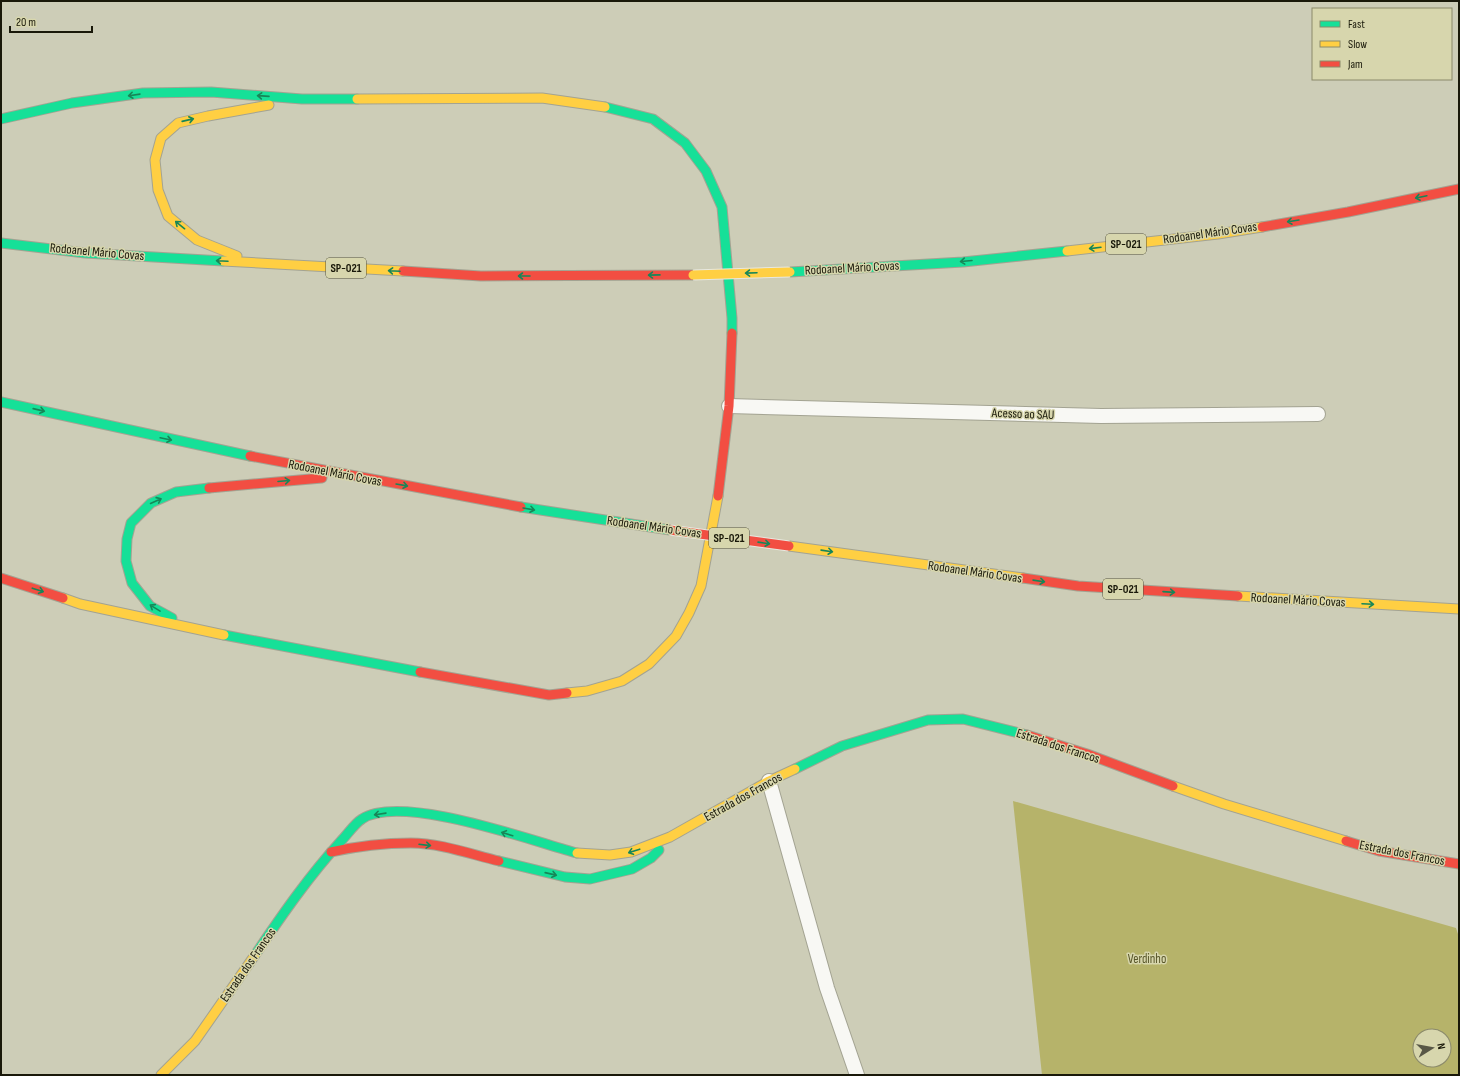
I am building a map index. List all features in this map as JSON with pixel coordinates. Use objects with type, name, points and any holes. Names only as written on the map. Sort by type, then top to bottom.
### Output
[{"type":"main road","points":[[1,119],[72,103],[143,93],[211,92],[302,99],[542,98],[607,106],[653,119],[685,143],[706,172],[722,207],[732,318],[729,406],[718,502],[701,586],[689,613],[676,636],[649,664],[622,681],[587,691],[549,695],[189,628],[80,604],[1,578]]},
{"type":"main road","points":[[302,99],[178,123],[160,138],[155,160],[158,190],[168,216],[197,240],[235,256],[308,266]]},
{"type":"main road","name":"Rodoanel Mário Covas","points":[[1,243],[85,253],[481,276],[693,275],[790,272],[963,262],[1218,234],[1348,212],[1459,189]]},
{"type":"main road","name":"Rodoanel Mário Covas","points":[[1,402],[155,436],[349,476],[550,512],[670,530],[1078,586],[1459,609]]},
{"type":"main road","points":[[189,628],[150,606],[132,583],[126,562],[127,539],[131,523],[151,503],[176,492],[214,487],[349,476]]},
{"type":"main road","name":"Estrada dos Francos","points":[[161,1075],[195,1041],[300,890],[331,852],[362,819],[377,813],[412,812],[441,816],[484,826],[578,853],[610,855],[631,852],[670,837],[769,781],[842,746],[928,720],[963,719],[1017,732],[1087,754],[1224,804],[1379,851],[1459,864]]},
{"type":"main road","name":"Estrada dos Francos","points":[[331,852],[363,845],[412,843],[442,847],[565,877],[590,879],[632,869],[651,858],[670,837]]},
{"type":"lane","name":"Acesso ao SAU","points":[[729,406],[1101,416],[1318,414]]},
{"type":"lane","points":[[769,781],[827,988],[857,1075]]},
{"type":"green space","name":"Verdinho","points":[[1013,801],[1456,928],[1459,937],[1459,1075],[1042,1075]]},
{"type":"traffic: fast","points":[[1,119],[72,103],[143,93],[211,92],[302,99],[357,99]]},
{"type":"traffic: fast","points":[[605,107],[653,119],[685,143],[706,171],[722,207],[732,333]]},
{"type":"traffic: fast","points":[[1,243],[85,253],[223,261]]},
{"type":"traffic: fast","points":[[790,272],[963,262],[1067,251]]},
{"type":"traffic: fast","points":[[1,402],[250,456]]},
{"type":"traffic: fast","points":[[172,618],[150,606],[132,583],[126,561],[127,539],[131,523],[151,503],[176,492],[209,488]]},
{"type":"traffic: fast","points":[[521,507],[670,530]]},
{"type":"traffic: fast","points":[[224,635],[420,672]]},
{"type":"traffic: fast","points":[[795,769],[842,746],[928,720],[963,719],[1027,735]]},
{"type":"traffic: fast","points":[[255,955],[329,854],[362,819],[381,813],[406,812],[435,815],[499,830],[577,853]]},
{"type":"traffic: fast","points":[[499,861],[565,877],[590,879],[632,869],[651,858],[659,850]]},
{"type":"traffic: slow","points":[[357,99],[542,98],[605,107]]},
{"type":"traffic: slow","points":[[237,256],[197,240],[168,216],[158,190],[155,160],[161,138],[178,123],[269,105]]},
{"type":"traffic: slow","points":[[1067,251],[1218,234],[1262,227]]},
{"type":"traffic: slow","points":[[223,261],[403,271]]},
{"type":"traffic: slow","points":[[693,275],[790,272]]},
{"type":"traffic: slow","points":[[567,693],[587,691],[622,681],[649,664],[676,636],[689,613],[701,586],[718,496]]},
{"type":"traffic: slow","points":[[789,546],[1023,578]]},
{"type":"traffic: slow","points":[[1238,596],[1459,609]]},
{"type":"traffic: slow","points":[[63,598],[80,604],[224,635]]},
{"type":"traffic: slow","points":[[577,853],[610,855],[631,852],[670,837],[769,781],[795,769]]},
{"type":"traffic: slow","points":[[1173,786],[1224,804],[1346,841]]},
{"type":"traffic: slow","points":[[161,1075],[195,1041],[255,955]]},
{"type":"traffic: jam","points":[[1262,227],[1348,212],[1459,189]]},
{"type":"traffic: jam","points":[[403,271],[481,276],[693,275]]},
{"type":"traffic: jam","points":[[718,496],[729,406],[732,333]]},
{"type":"traffic: jam","points":[[250,456],[521,507]]},
{"type":"traffic: jam","points":[[209,488],[322,478]]},
{"type":"traffic: jam","points":[[670,530],[789,546]]},
{"type":"traffic: jam","points":[[1,578],[63,598]]},
{"type":"traffic: jam","points":[[1023,578],[1078,586],[1238,596]]},
{"type":"traffic: jam","points":[[420,672],[549,695],[567,693]]},
{"type":"traffic: jam","points":[[1027,735],[1087,754],[1173,786]]},
{"type":"traffic: jam","points":[[1346,841],[1379,851],[1459,864]]},
{"type":"traffic: jam","points":[[331,852],[381,844],[422,843],[455,849],[499,861]]}]
